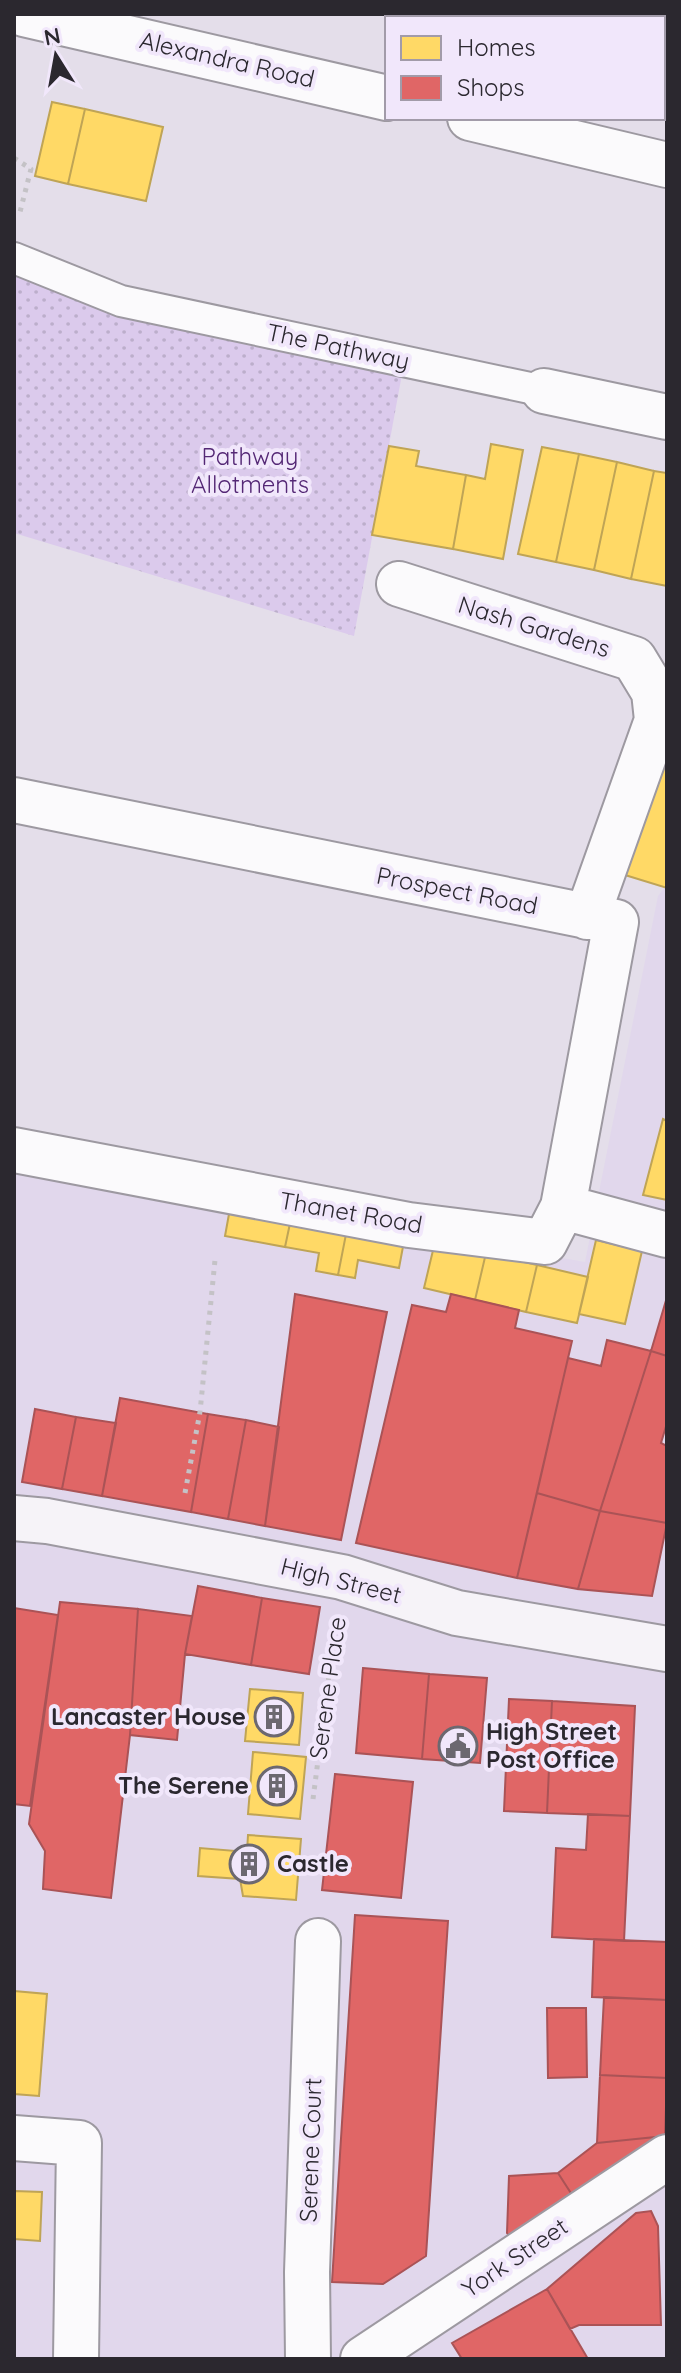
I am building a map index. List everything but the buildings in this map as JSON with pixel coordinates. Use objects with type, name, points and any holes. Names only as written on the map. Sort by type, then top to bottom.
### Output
[{"type":"main road","name":"High Street","points":[[14,1518],[47,1521],[342,1577],[457,1613],[667,1649]]},
{"type":"street","name":"Alexandra Road","points":[[24,14],[385,98]]},
{"type":"street","points":[[478,120],[667,165]]},
{"type":"street","name":"The Pathway","points":[[544,391],[667,417]]},
{"type":"street","name":"Nash Gardens","points":[[399,584],[634,659],[654,692],[657,720],[587,917]]},
{"type":"street","name":"Prospect Road","points":[[14,800],[616,922],[563,1207]]},
{"type":"street","name":"Thanet Road","points":[[14,1150],[409,1225],[545,1242],[563,1207]]},
{"type":"street","points":[[563,1207],[667,1235]]},
{"type":"street","name":"Serene Court","points":[[308,2359],[307,2272],[318,1941]]},
{"type":"street","points":[[14,2138],[79,2143],[76,2359]]},
{"type":"street","name":"York Street","points":[[363,2359],[667,2157]]},
{"type":"lane","name":"The Pathway","points":[[14,258],[121,301],[544,391]]},
{"type":"path","points":[[14,158],[31,169],[19,216],[14,214]]},
{"type":"path","points":[[175,1545],[200,1412],[215,1260]]},
{"type":"path","name":"Serene Place","points":[[313,1799],[342,1577]]},
{"type":"shaded area","points":[[667,884],[667,2359],[14,2359],[14,1163],[585,1262],[658,896]]},
{"type":"green space","name":"Pathway Allotments","points":[[14,269],[402,374],[354,636],[14,533]]},
{"type":"place","name":"Lancaster House","points":[[274,1717]]},
{"type":"place","name":"High Street Post Office","points":[[458,1746]]},
{"type":"place","name":"The Serene","points":[[277,1786]]},
{"type":"place","name":"Castle","points":[[249,1864]]}]
